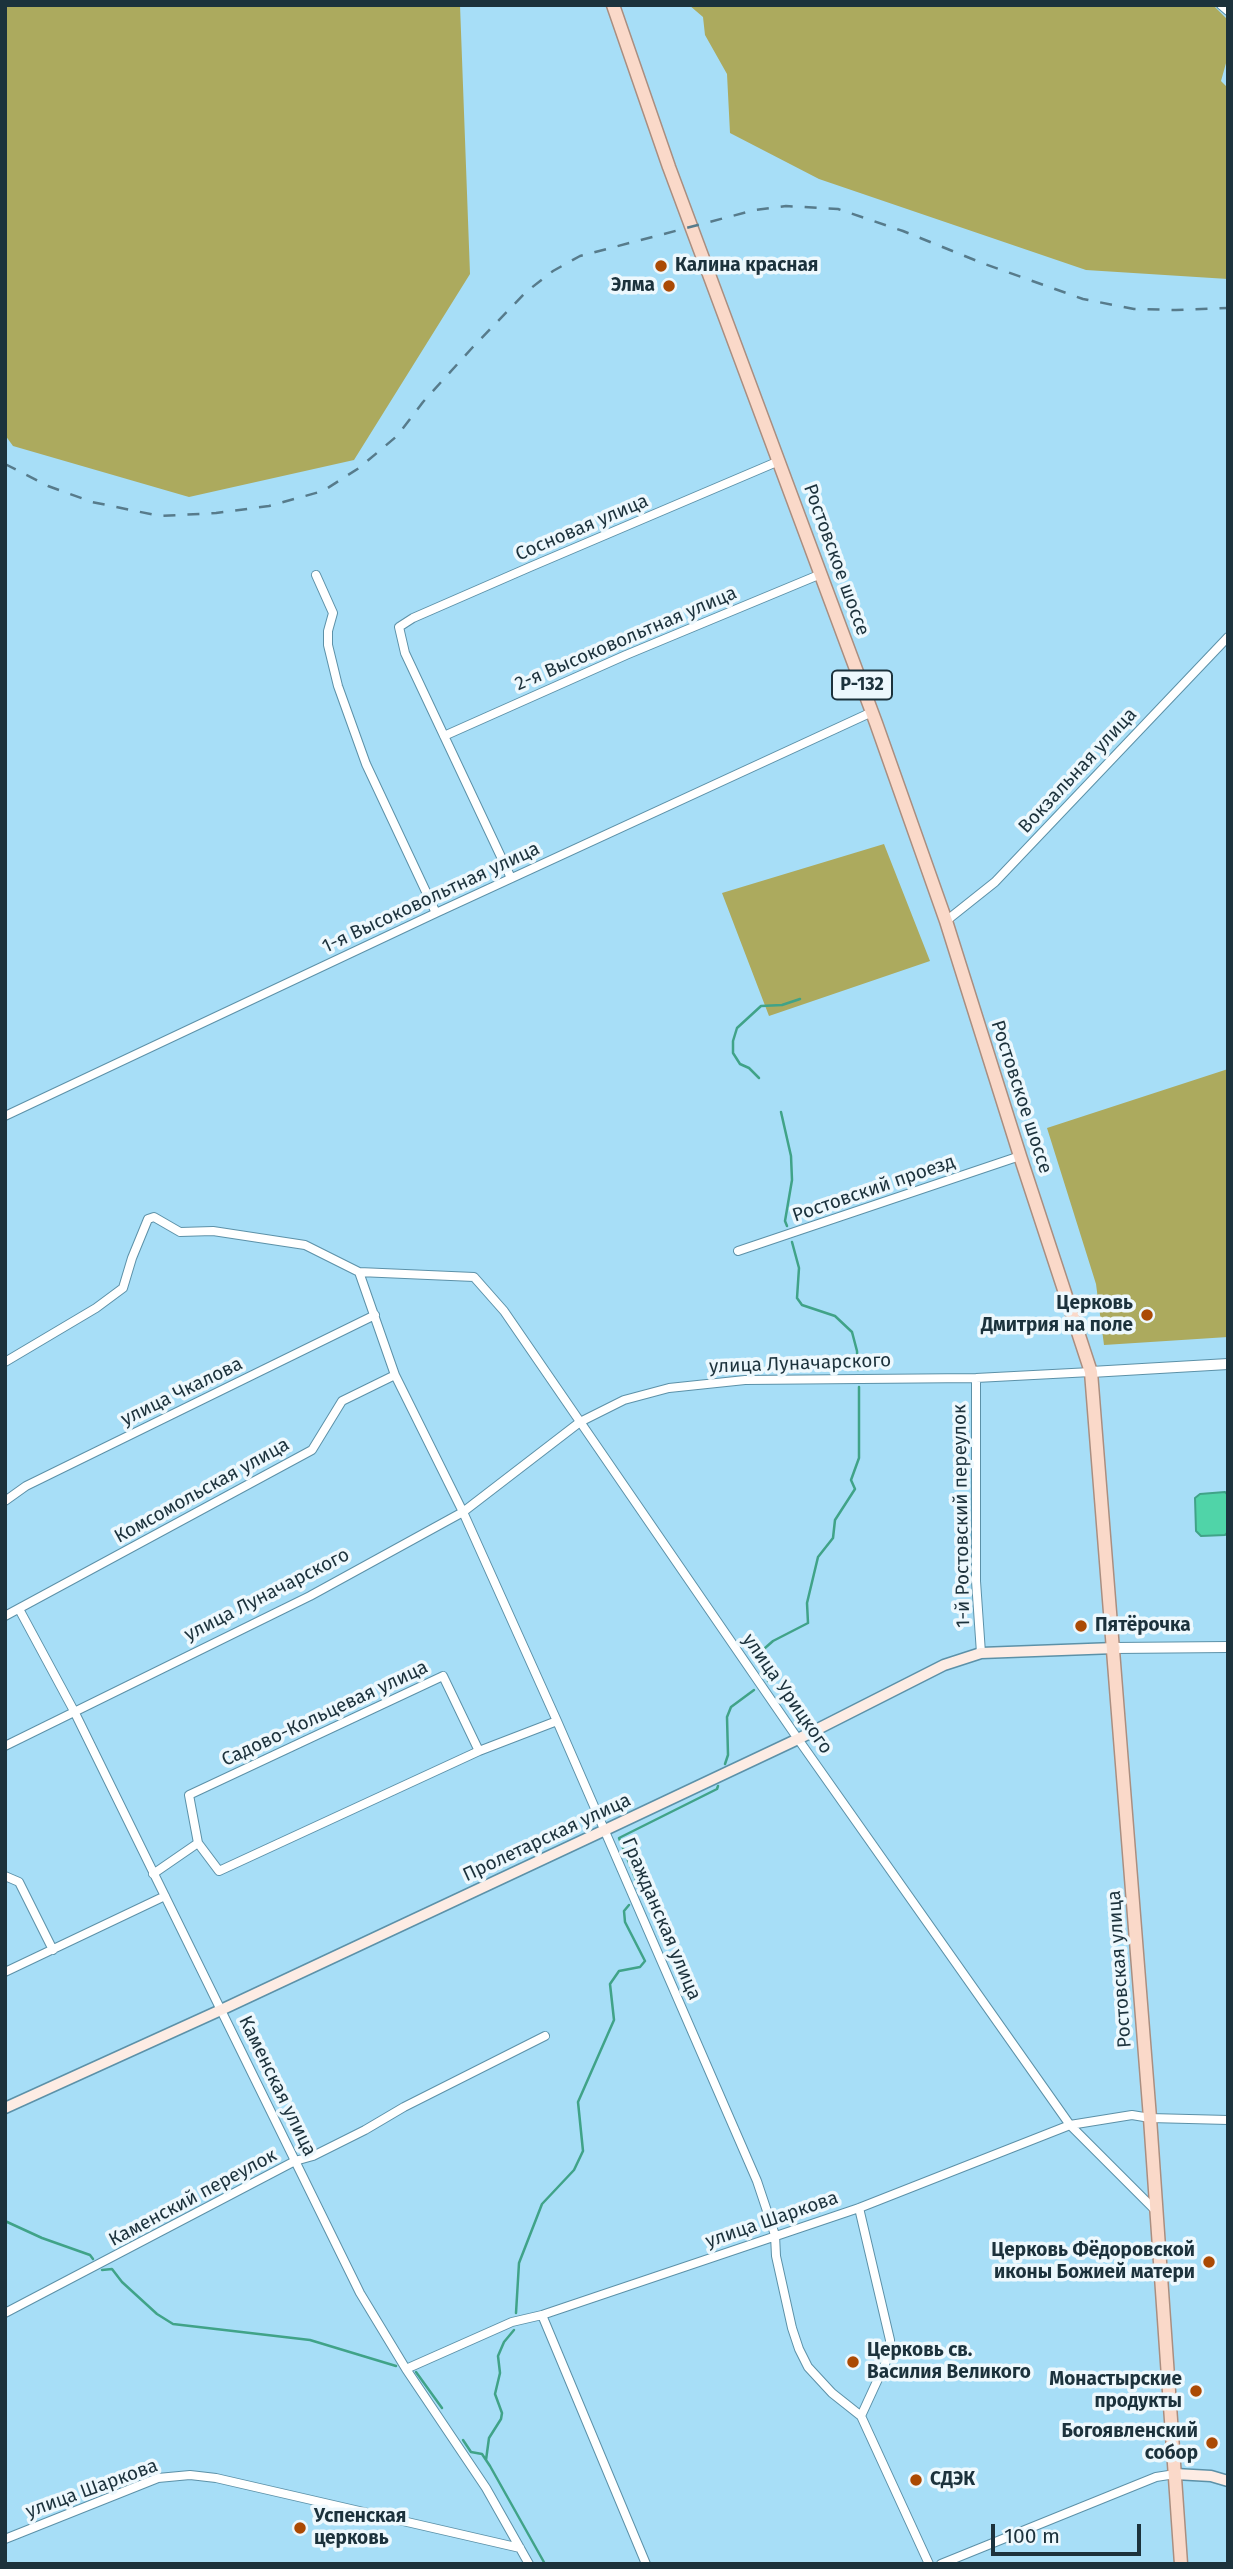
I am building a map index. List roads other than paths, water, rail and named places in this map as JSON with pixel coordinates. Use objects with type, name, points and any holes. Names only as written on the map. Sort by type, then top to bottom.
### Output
[{"type":"main road","name":"Ростовское шоссе","points":[[613,5],[665,156],[872,712],[946,921],[1091,1372]]},
{"type":"main road","name":"Ростовская улица","points":[[1091,1372],[1115,1648],[1181,2564]]},
{"type":"main road","name":"Пролетарская улица","points":[[5,2108],[223,2009],[798,1739],[944,1665],[981,1653],[1115,1648]]},
{"type":"main road","points":[[1175,2474],[1211,2476],[1228,2481]]},
{"type":"street","points":[[1221,5],[1228,11]]},
{"type":"street","name":"Сосновая улица","points":[[444,736],[405,653],[399,627],[413,618],[779,461]]},
{"type":"street","name":"2-я Высоковольтная улица","points":[[444,736],[626,654],[821,574]]},
{"type":"street","points":[[316,575],[333,613],[328,631],[328,645],[342,699],[366,764],[436,913]]},
{"type":"street","name":"Вокзальная улица","points":[[946,921],[995,882],[1228,636]]},
{"type":"street","name":"1-я Высоковольтная улица","points":[[5,1115],[872,712]]},
{"type":"street","points":[[444,736],[511,878]]},
{"type":"street","name":"Ростовский проезд","points":[[738,1251],[1020,1156]]},
{"type":"street","points":[[5,1362],[96,1308],[123,1288],[148,1219],[154,1217],[180,1232],[213,1231],[305,1245],[359,1272]]},
{"type":"street","name":"Гражданская улица","points":[[359,1272],[395,1375],[463,1512],[557,1721],[757,2181],[775,2235],[776,2256],[799,2348],[808,2367],[832,2393],[862,2416],[929,2564]]},
{"type":"street","name":"улица Урицкого","points":[[359,1272],[474,1277],[504,1311],[798,1739],[1070,2126],[1156,2211]]},
{"type":"street","name":"улица Чкалова","points":[[5,1502],[26,1486],[375,1315]]},
{"type":"street","name":"улица Луначарского","points":[[5,1746],[310,1595],[463,1512],[580,1422],[624,1400],[669,1388],[745,1380],[976,1378],[1228,1364]]},
{"type":"street","name":"Комсомольская улица","points":[[5,1616],[312,1450],[342,1401],[395,1375]]},
{"type":"street","name":"1-й Ростовский переулок","points":[[976,1378],[976,1581],[981,1653]]},
{"type":"street","name":"Каменская улица","points":[[19,1609],[74,1711],[153,1874],[223,2009],[360,2293],[486,2488],[528,2564]]},
{"type":"street","points":[[1115,1648],[1228,1647]]},
{"type":"street","name":"Садово-Кольцевая улица","points":[[480,1751],[443,1676],[189,1795],[198,1843],[219,1871],[480,1751],[557,1721]]},
{"type":"street","points":[[153,1874],[198,1843]]},
{"type":"street","points":[[5,1875],[19,1882],[53,1951]]},
{"type":"street","points":[[5,1972],[165,1896]]},
{"type":"street","name":"Каменский переулок","points":[[5,2313],[295,2161],[313,2156],[365,2130],[404,2106],[545,2036]]},
{"type":"street","name":"улица Шаркова","points":[[407,2369],[512,2322],[542,2315],[859,2208],[1070,2126],[1132,2115],[1228,2120]]},
{"type":"street","points":[[859,2208],[890,2340],[890,2353],[862,2416]]},
{"type":"street","points":[[542,2315],[646,2564]]},
{"type":"street","points":[[941,2564],[1156,2477],[1175,2474]]},
{"type":"street","name":"улица Шаркова","points":[[5,2539],[158,2478],[190,2475],[216,2478],[520,2548]]},
{"type":"waterway","points":[[759,1078],[749,1068],[740,1064],[733,1053],[737,1028],[761,1006],[782,1005],[800,999]]},
{"type":"waterway","points":[[781,1112],[791,1156],[792,1180],[785,1221],[787,1226]]},
{"type":"waterway","points":[[792,1242],[799,1268],[797,1298],[802,1305],[835,1316],[852,1332],[858,1370]]},
{"type":"waterway","points":[[768,1681],[769,1671],[761,1659],[765,1648],[808,1623],[807,1603],[818,1557],[833,1538],[835,1520],[855,1489],[851,1480],[859,1458],[859,1387]]},
{"type":"waterway","points":[[725,1764],[728,1755],[727,1717],[731,1707],[754,1690]]},
{"type":"waterway","points":[[640,1890],[619,1838],[717,1789],[718,1786]]},
{"type":"waterway","points":[[516,2313],[519,2263],[542,2204],[574,2170],[583,2151],[578,2102],[614,2020],[610,1984],[619,1971],[640,1967],[645,1961],[625,1922],[624,1911],[629,1905]]},
{"type":"waterway","points":[[5,2221],[90,2255],[93,2259]]},
{"type":"waterway","points":[[102,2270],[112,2269],[122,2282],[157,2314],[173,2324],[310,2340],[396,2366]]},
{"type":"waterway","points":[[486,2460],[489,2438],[502,2413],[495,2394],[500,2373],[498,2356],[504,2342],[514,2330]]},
{"type":"waterway","points":[[416,2372],[442,2408]]},
{"type":"waterway","points":[[463,2440],[471,2452],[482,2454],[490,2466],[545,2564]]},
{"type":"railway","points":[[5,464],[48,486],[92,502],[160,516],[216,513],[269,506],[323,491],[359,468],[397,436],[423,402],[472,348],[526,292],[553,271],[580,256],[755,210],[786,206],[838,209],[1083,299],[1134,309],[1228,308]]},
{"type":"place","name":"Калина красная","points":[[661,266]]},
{"type":"place","name":"Элма","points":[[669,286]]},
{"type":"place","name":"Церковь Дмитрия на поле","points":[[1147,1315]]},
{"type":"place","name":"Пятёрочка","points":[[1081,1626]]},
{"type":"place","name":"Церковь Фёдоровской иконы Божией матери","points":[[1209,2262]]},
{"type":"place","name":"Церковь св. Василия Великого","points":[[853,2362]]},
{"type":"place","name":"Монастырские продукты","points":[[1196,2391]]},
{"type":"place","name":"Богоявленский собор","points":[[1212,2443]]},
{"type":"place","name":"СДЭК","points":[[916,2480]]},
{"type":"place","name":"Успенская церковь","points":[[300,2528]]}]
